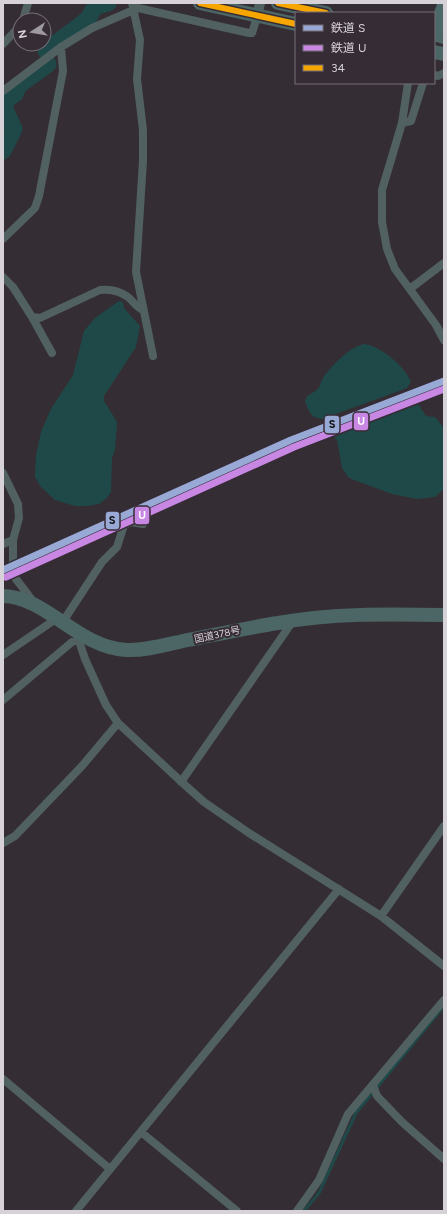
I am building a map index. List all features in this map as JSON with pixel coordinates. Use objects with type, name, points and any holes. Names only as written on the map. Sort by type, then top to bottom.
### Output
[{"type":"highway","points":[[200,3],[259,10],[295,24]]},
{"type":"highway","points":[[278,3],[321,12]]},
{"type":"highway","points":[[435,31],[444,7]]},
{"type":"highway","name":"国道378号","points":[[3,596],[22,599],[36,605],[77,636],[116,649],[128,650],[293,621],[349,616],[444,615]]},
{"type":"street","points":[[133,6],[140,40],[138,79],[143,130],[144,161],[136,272],[153,356]]},
{"type":"street","points":[[3,91],[61,47],[133,6],[248,33],[252,33],[259,10]]},
{"type":"street","points":[[3,44],[12,34]]},
{"type":"street","points":[[3,239],[35,208],[39,196],[63,71],[61,47]]},
{"type":"street","points":[[408,84],[402,123],[382,190],[380,205],[382,222],[390,259],[395,269],[411,288],[436,324],[444,340]]},
{"type":"street","points":[[402,123],[411,121],[423,84]]},
{"type":"street","points":[[411,288],[444,263]]},
{"type":"street","points":[[3,277],[13,287],[52,353]]},
{"type":"street","points":[[32,317],[40,318],[100,290],[108,289],[126,296],[138,308],[143,310]]},
{"type":"street","points":[[3,473],[18,504],[18,518],[13,540],[14,575],[36,605]]},
{"type":"street","points":[[3,655],[59,621],[102,562],[117,547],[124,525],[131,522],[143,524]]},
{"type":"street","points":[[3,544],[13,540]]},
{"type":"street","points":[[181,782],[293,621]]},
{"type":"street","points":[[3,700],[72,642],[77,636],[106,705],[118,723],[181,782],[222,815],[381,916],[444,966]]},
{"type":"street","points":[[3,843],[15,836],[82,766],[118,723]]},
{"type":"street","points":[[381,916],[444,826]]},
{"type":"street","points":[[76,1211],[339,889]]},
{"type":"street","points":[[297,1211],[319,1180],[348,1114],[444,1000]]},
{"type":"street","points":[[3,1079],[110,1169]]},
{"type":"street","points":[[373,1085],[377,1096],[402,1122],[444,1159]]},
{"type":"street","points":[[141,1132],[236,1211]]},
{"type":"shaded area","points":[[119,301],[123,302],[124,308],[140,326],[136,347],[104,396],[104,401],[117,422],[115,450],[112,458],[111,492],[107,498],[99,504],[75,506],[55,500],[41,487],[35,477],[36,456],[41,432],[51,409],[73,375],[84,331],[95,318]]},
{"type":"shaded area","points":[[365,344],[385,353],[404,370],[411,382],[407,388],[322,419],[314,417],[310,413],[305,402],[307,396],[318,389],[325,375],[343,356],[359,345]]},
{"type":"shaded area","points":[[407,400],[418,404],[426,416],[435,417],[444,428],[444,489],[435,497],[417,499],[392,494],[349,478],[342,468],[337,440],[331,434],[331,430]]},
{"type":"waterway","points":[[52,46],[88,19],[95,7],[108,3]]},
{"type":"waterway","points":[[3,151],[14,129],[5,109],[7,99],[15,94],[19,85],[48,64]]},
{"type":"waterway","points":[[304,1211],[319,1193],[356,1113],[444,1006]]},
{"type":"rail line","name":"S","points":[[3,570],[291,440],[444,381]]},
{"type":"rail line","name":"U","points":[[6,577],[294,447],[444,389]]},
{"type":"transit line","name":"34","points":[[200,3],[295,24]]},
{"type":"transit line","name":"34","points":[[278,3],[321,12]]}]
